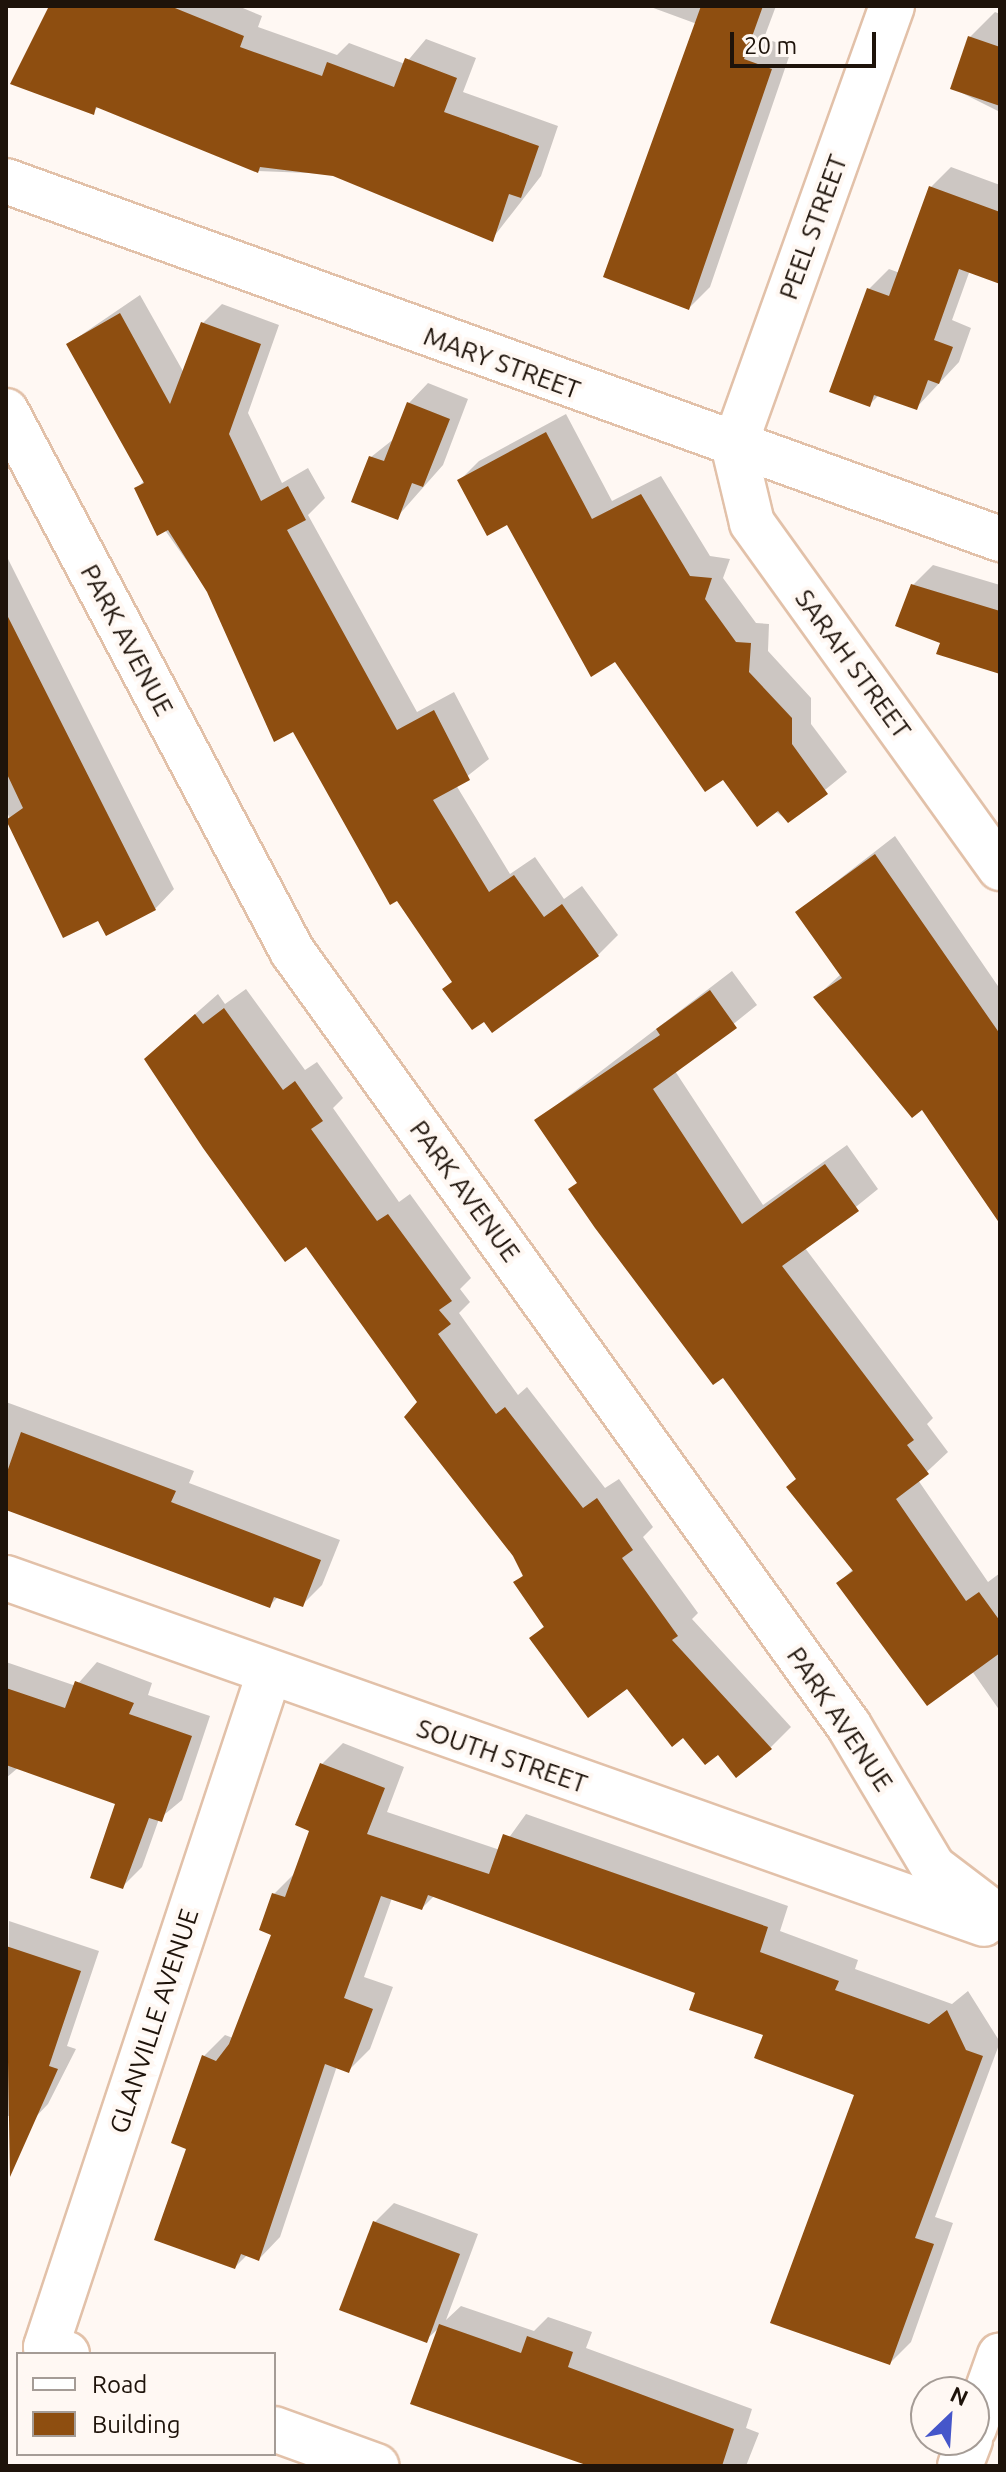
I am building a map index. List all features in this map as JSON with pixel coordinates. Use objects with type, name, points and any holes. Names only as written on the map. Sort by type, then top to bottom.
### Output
[{"type":"street","name":"PEEL STREET","points":[[734,448],[892,6]]},
{"type":"street","name":"MARY STREET","points":[[6,181],[734,448],[1000,539]]},
{"type":"street","name":"PARK AVENUE","points":[[6,411],[292,951],[849,1726],[933,1867],[1000,1918]]},
{"type":"street","name":"SARAH STREET","points":[[734,448],[752,523],[1000,868]]},
{"type":"street","name":"SOUTH STREET","points":[[6,1578],[269,1674],[1000,1930]]},
{"type":"street","name":"GLANVILLE AVENUE","points":[[61,2352],[46,2347],[269,1674]]},
{"type":"street","points":[[990,2383],[1000,2355]]},
{"type":"street","points":[[276,2430],[376,2466]]},
{"type":"building","points":[[49,6],[170,6],[244,36],[240,47],[322,76],[327,62],[394,87],[405,58],[457,78],[444,112],[539,146],[521,198],[509,194],[493,242],[333,176],[260,167],[258,173],[96,107],[94,115],[10,84]]},
{"type":"building","points":[[701,6],[763,6],[744,59],[772,69],[689,310],[603,277]]},
{"type":"building","points":[[968,36],[1000,47],[1000,106],[950,89]]},
{"type":"building","points":[[929,186],[1000,212],[1000,284],[959,269],[934,340],[953,347],[939,384],[928,380],[917,410],[874,395],[870,407],[829,392],[867,288],[889,296]]},
{"type":"building","points":[[120,313],[170,404],[201,322],[261,344],[229,434],[261,501],[288,486],[306,520],[287,530],[397,730],[434,710],[470,780],[433,800],[489,892],[514,875],[544,917],[562,904],[599,956],[492,1033],[484,1022],[472,1030],[442,989],[452,982],[397,901],[390,905],[293,732],[274,742],[207,592],[168,530],[157,536],[134,488],[144,483],[66,344]]},
{"type":"building","points":[[407,402],[450,419],[423,487],[412,483],[398,520],[351,502],[369,456],[384,461]]},
{"type":"building","points":[[546,432],[592,519],[641,494],[690,576],[712,578],[705,599],[736,642],[751,643],[749,672],[792,718],[792,744],[828,794],[788,823],[778,811],[757,827],[723,780],[705,792],[615,662],[591,677],[507,525],[487,536],[457,480]]},
{"type":"building","points":[[911,584],[1000,611],[1000,674],[936,654],[940,643],[895,626]]},
{"type":"building","points":[[6,613],[156,910],[106,936],[98,921],[63,938],[6,820],[23,808],[6,772]]},
{"type":"building","points":[[875,854],[1000,1034],[1000,1224],[922,1110],[912,1118],[813,997],[842,978],[795,912]]},
{"type":"building","points":[[710,990],[737,1028],[653,1089],[742,1224],[825,1164],[859,1211],[782,1266],[914,1440],[907,1445],[929,1474],[896,1499],[966,1601],[979,1592],[1000,1621],[1000,1653],[927,1706],[836,1583],[853,1571],[786,1487],[796,1479],[723,1378],[713,1385],[595,1228],[568,1189],[577,1183],[534,1120],[660,1035],[656,1029]]},
{"type":"building","points":[[224,1008],[283,1090],[295,1081],[323,1121],[311,1129],[377,1221],[388,1214],[452,1301],[439,1310],[451,1324],[438,1334],[496,1414],[505,1407],[583,1508],[597,1498],[633,1550],[622,1558],[678,1636],[672,1640],[772,1749],[736,1778],[718,1755],[705,1765],[683,1738],[672,1747],[627,1689],[588,1718],[529,1638],[544,1627],[513,1582],[523,1576],[513,1556],[404,1417],[417,1402],[306,1247],[285,1262],[203,1148],[144,1059],[195,1014],[203,1024]]},
{"type":"building","points":[[21,1432],[176,1491],[171,1502],[321,1560],[303,1607],[274,1597],[270,1608],[6,1510],[6,1475]]},
{"type":"building","points":[[75,1681],[134,1703],[129,1714],[192,1736],[162,1822],[149,1818],[123,1889],[90,1878],[115,1804],[6,1765],[6,1688],[65,1708]]},
{"type":"building","points":[[320,1763],[385,1788],[367,1834],[489,1874],[503,1834],[768,1927],[760,1952],[839,1981],[835,1990],[929,2024],[947,2010],[966,2050],[983,2056],[915,2238],[934,2244],[890,2365],[770,2323],[854,2095],[754,2058],[763,2035],[689,2010],[695,1993],[428,1895],[422,1910],[381,1896],[344,1998],[373,2009],[349,2073],[325,2064],[259,2261],[241,2254],[235,2269],[154,2240],[186,2149],[171,2143],[202,2055],[216,2061],[229,2044],[271,1935],[259,1930],[272,1893],[285,1897],[309,1831],[295,1825]]},
{"type":"building","points":[[6,1946],[81,1971],[49,2066],[58,2069],[10,2177]]},
{"type":"building","points":[[373,2221],[460,2254],[427,2343],[339,2310]]},
{"type":"building","points":[[439,2324],[521,2353],[527,2336],[573,2352],[568,2367],[734,2429],[722,2466],[589,2466],[410,2404]]}]
